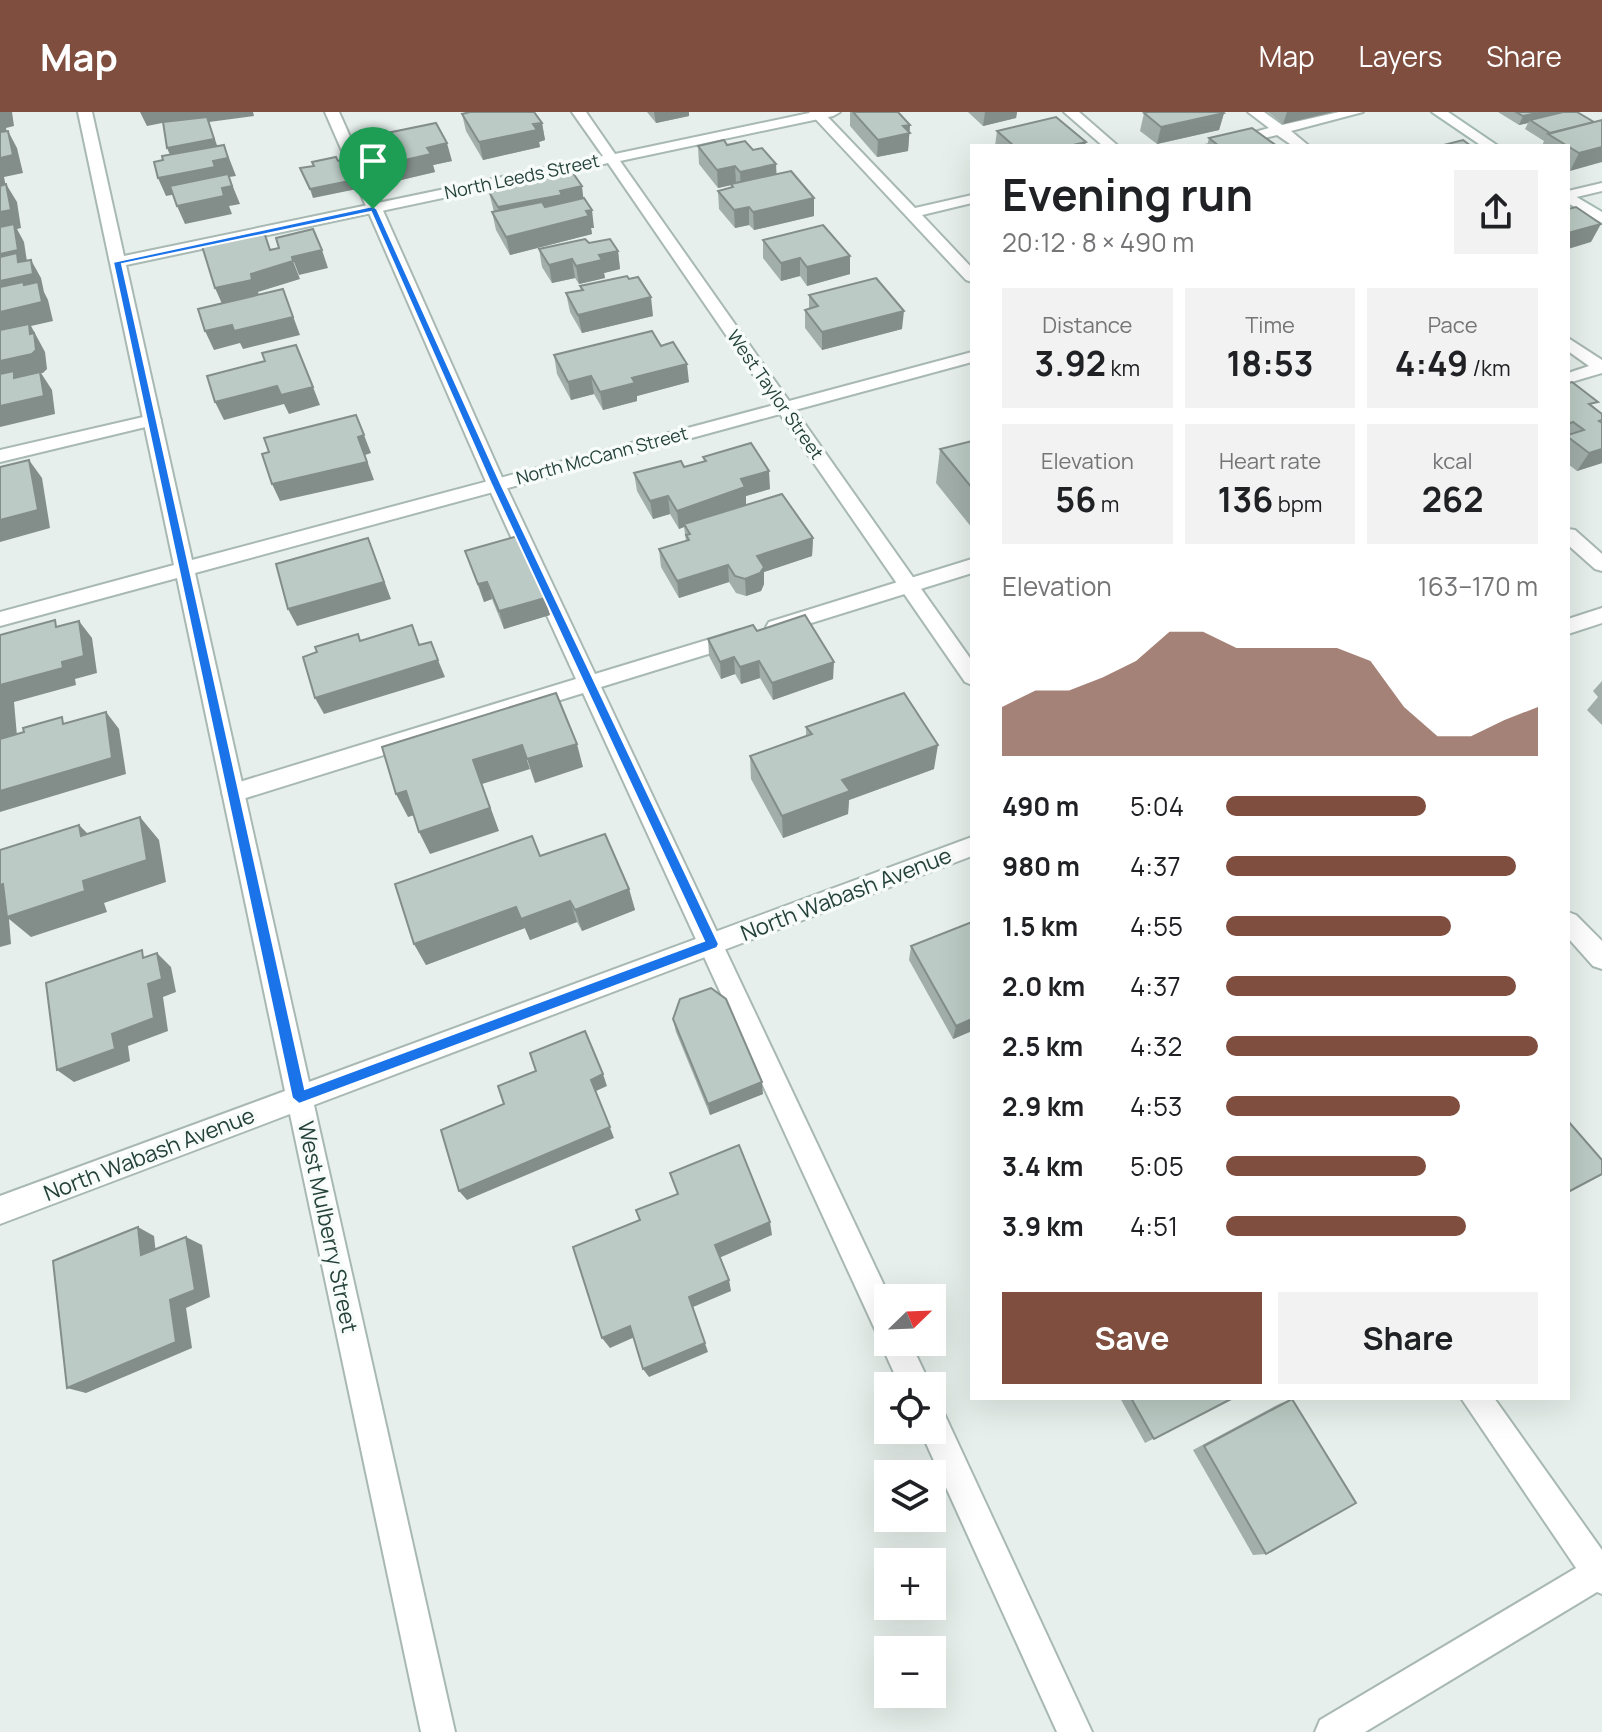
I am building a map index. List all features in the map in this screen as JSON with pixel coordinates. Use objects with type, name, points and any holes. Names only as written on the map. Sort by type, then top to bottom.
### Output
[{"type":"street","name":"West Mulberry Street","points":[[85,112],[438,1732]]},
{"type":"street","points":[[332,112],[496,484],[874,1296]]},
{"type":"street","name":"West Taylor Street","points":[[579,112],[970,674]]},
{"type":"street","points":[[1071,112],[1109,144]]},
{"type":"street","points":[[1255,112],[1299,144]]},
{"type":"street","points":[[1221,144],[1356,112]]},
{"type":"street","points":[[1439,112],[1488,144]]},
{"type":"street","name":"North Leeds Street","points":[[118,262],[822,113]]},
{"type":"street","points":[[822,113],[970,275]]},
{"type":"street","points":[[1570,195],[1602,187]]},
{"type":"street","points":[[1570,197],[1602,219]]},
{"type":"street","points":[[912,213],[970,199]]},
{"type":"street","points":[[1570,344],[1602,368]]},
{"type":"street","name":"North McCann Street","points":[[0,619],[970,358]]},
{"type":"street","points":[[1570,377],[1602,368]]},
{"type":"street","points":[[0,456],[152,420]]},
{"type":"street","points":[[1570,537],[1602,564]]},
{"type":"street","points":[[233,793],[970,567]]},
{"type":"street","points":[[1570,626],[1602,615]]},
{"type":"street","name":"North Wabash Avenue","points":[[0,1210],[970,847]]},
{"type":"street","points":[[1570,924],[1602,958]]},
{"type":"street","points":[[1332,1732],[1601,1574],[1477,1400]]},
{"type":"street","points":[[942,1444],[1075,1732]]},
{"type":"building","points":[[534,112],[542,123],[533,124],[537,130],[479,142],[462,114]]},
{"type":"building","points":[[853,112],[898,112],[910,125],[903,126],[910,133],[878,140]]},
{"type":"building","points":[[1516,112],[1541,112],[1523,116]]},
{"type":"building","points":[[1577,112],[1594,122],[1550,133],[1530,120]]},
{"type":"building","points":[[1144,113],[1224,113],[1161,127]]},
{"type":"building","points":[[207,117],[214,139],[167,148],[163,122]]},
{"type":"building","points":[[1056,117],[1086,142],[1012,144],[997,131]]},
{"type":"building","points":[[1602,120],[1602,147],[1579,153],[1570,147],[1570,144],[1548,134]]},
{"type":"building","points":[[436,123],[447,143],[427,148],[431,154],[396,162],[382,134]]},
{"type":"building","points":[[1252,128],[1274,144],[1216,144],[1209,138]]},
{"type":"building","points":[[8,131],[13,155],[0,158],[0,132]]},
{"type":"building","points":[[724,140],[727,145],[745,141],[753,150],[762,148],[776,164],[740,172],[735,166],[717,170],[698,146]]},
{"type":"building","points":[[1463,140],[1468,144],[1448,144]]},
{"type":"building","points":[[224,145],[228,158],[213,161],[215,167],[158,178],[154,162],[163,160],[162,156]]},
{"type":"building","points":[[336,157],[338,161],[345,160],[354,180],[310,189],[300,168]]},
{"type":"building","points":[[568,166],[582,186],[560,191],[562,195],[498,207],[489,192],[510,187],[507,183],[542,176],[539,172]]},
{"type":"building","points":[[791,171],[814,198],[753,212],[749,207],[734,210],[718,191],[733,187],[731,184]]},
{"type":"building","points":[[228,174],[232,186],[222,188],[224,196],[177,206],[170,186]]},
{"type":"building","points":[[6,184],[11,210],[0,212],[0,186]]},
{"type":"building","points":[[584,198],[592,210],[586,211],[589,216],[506,237],[492,212],[542,202],[545,207]]},
{"type":"building","points":[[1576,207],[1601,224],[1570,232],[1570,208]]},
{"type":"building","points":[[14,224],[18,250],[0,254],[0,227]]},
{"type":"building","points":[[823,225],[850,256],[807,267],[800,258],[781,263],[763,240]]},
{"type":"building","points":[[313,229],[322,250],[292,257],[293,261],[251,274],[252,280],[215,288],[202,246],[264,232],[270,250],[279,248],[276,238]]},
{"type":"building","points":[[585,239],[589,243],[610,239],[618,251],[599,255],[602,260],[576,266],[572,259],[549,265],[539,249]]},
{"type":"building","points":[[17,253],[18,262],[31,260],[33,274],[0,281],[0,257]]},
{"type":"building","points":[[627,276],[629,279],[638,277],[651,297],[578,315],[566,293],[583,290],[580,286]]},
{"type":"building","points":[[876,278],[904,311],[822,332],[805,310],[818,306],[809,295]]},
{"type":"building","points":[[23,282],[24,285],[38,282],[42,302],[0,312],[0,287]]},
{"type":"building","points":[[283,289],[293,317],[234,331],[232,325],[205,331],[198,309]]},
{"type":"building","points":[[29,324],[30,334],[34,333],[36,350],[32,354],[0,361],[0,330]]},
{"type":"building","points":[[652,331],[661,346],[673,342],[687,364],[632,378],[635,383],[600,392],[591,376],[568,382],[554,355]]},
{"type":"building","points":[[296,345],[313,387],[281,395],[277,386],[215,402],[207,376],[265,361],[262,353]]},
{"type":"building","points":[[14,371],[14,378],[40,372],[44,396],[0,406],[0,374]]},
{"type":"building","points":[[1570,382],[1598,402],[1589,404],[1602,414],[1599,421],[1602,423],[1602,449],[1589,453],[1570,439],[1570,434],[1584,430],[1570,423]]},
{"type":"building","points":[[356,415],[364,435],[358,437],[367,462],[272,484],[262,454],[269,452],[264,438]]},
{"type":"building","points":[[970,442],[970,486],[940,449]]},
{"type":"building","points":[[751,443],[769,471],[741,479],[745,487],[677,511],[668,496],[650,501],[634,473],[681,461],[684,467],[706,461],[703,457]]},
{"type":"building","points":[[29,460],[38,510],[0,520],[0,467]]},
{"type":"building","points":[[782,494],[813,538],[757,556],[764,567],[760,573],[745,579],[735,576],[728,565],[677,581],[659,549],[689,540],[686,535],[690,534],[684,524]]},
{"type":"building","points":[[518,536],[545,598],[499,611],[487,582],[478,584],[465,551]]},
{"type":"building","points":[[368,538],[384,582],[288,609],[276,564]]},
{"type":"building","points":[[805,615],[834,662],[772,683],[759,661],[740,667],[734,657],[720,662],[708,639],[753,625],[757,631]]},
{"type":"building","points":[[55,620],[56,627],[79,621],[84,656],[62,662],[63,668],[0,685],[0,635]]},
{"type":"building","points":[[412,625],[419,645],[431,642],[438,660],[315,698],[303,657],[317,652],[315,647],[358,634],[360,641]]},
{"type":"building","points":[[556,693],[577,744],[527,759],[522,745],[473,760],[490,808],[419,832],[406,791],[396,794],[382,747]]},
{"type":"building","points":[[904,693],[938,745],[842,780],[850,791],[782,816],[750,756],[812,734],[806,727]]},
{"type":"building","points":[[106,712],[112,758],[0,791],[0,739],[24,732],[23,728],[62,717],[63,724]]},
{"type":"building","points":[[140,817],[147,860],[83,881],[85,891],[7,917],[3,884],[0,885],[0,850],[79,825],[81,836]]},
{"type":"building","points":[[605,834],[629,889],[575,910],[570,901],[521,919],[516,907],[414,944],[395,884],[532,836],[540,856]]},
{"type":"building","points":[[970,923],[970,1020],[956,1026],[911,946]]},
{"type":"building","points":[[142,950],[143,958],[157,953],[162,979],[148,984],[154,1018],[112,1034],[115,1049],[57,1070],[46,983]]},
{"type":"building","points":[[711,988],[726,999],[762,1082],[708,1104],[673,1019],[680,999]]},
{"type":"building","points":[[585,1031],[603,1074],[591,1080],[610,1127],[459,1191],[441,1130],[504,1104],[498,1086],[536,1071],[530,1053]]},
{"type":"building","points":[[1570,1123],[1602,1160],[1602,1174],[1570,1191]]},
{"type":"building","points":[[739,1145],[770,1222],[715,1245],[729,1280],[689,1297],[705,1343],[643,1369],[630,1326],[602,1338],[573,1247],[640,1220],[636,1210],[678,1194],[670,1173]]},
{"type":"building","points":[[138,1227],[141,1255],[186,1237],[195,1290],[170,1300],[176,1342],[67,1388],[53,1261]]},
{"type":"building","points":[[1132,1400],[1229,1400],[1154,1439]]},
{"type":"building","points":[[1293,1400],[1356,1503],[1266,1554],[1204,1446]]},
{"type":"route","points":[[373,209],[496,484],[712,944],[299,1098],[118,262],[373,209]]}]
